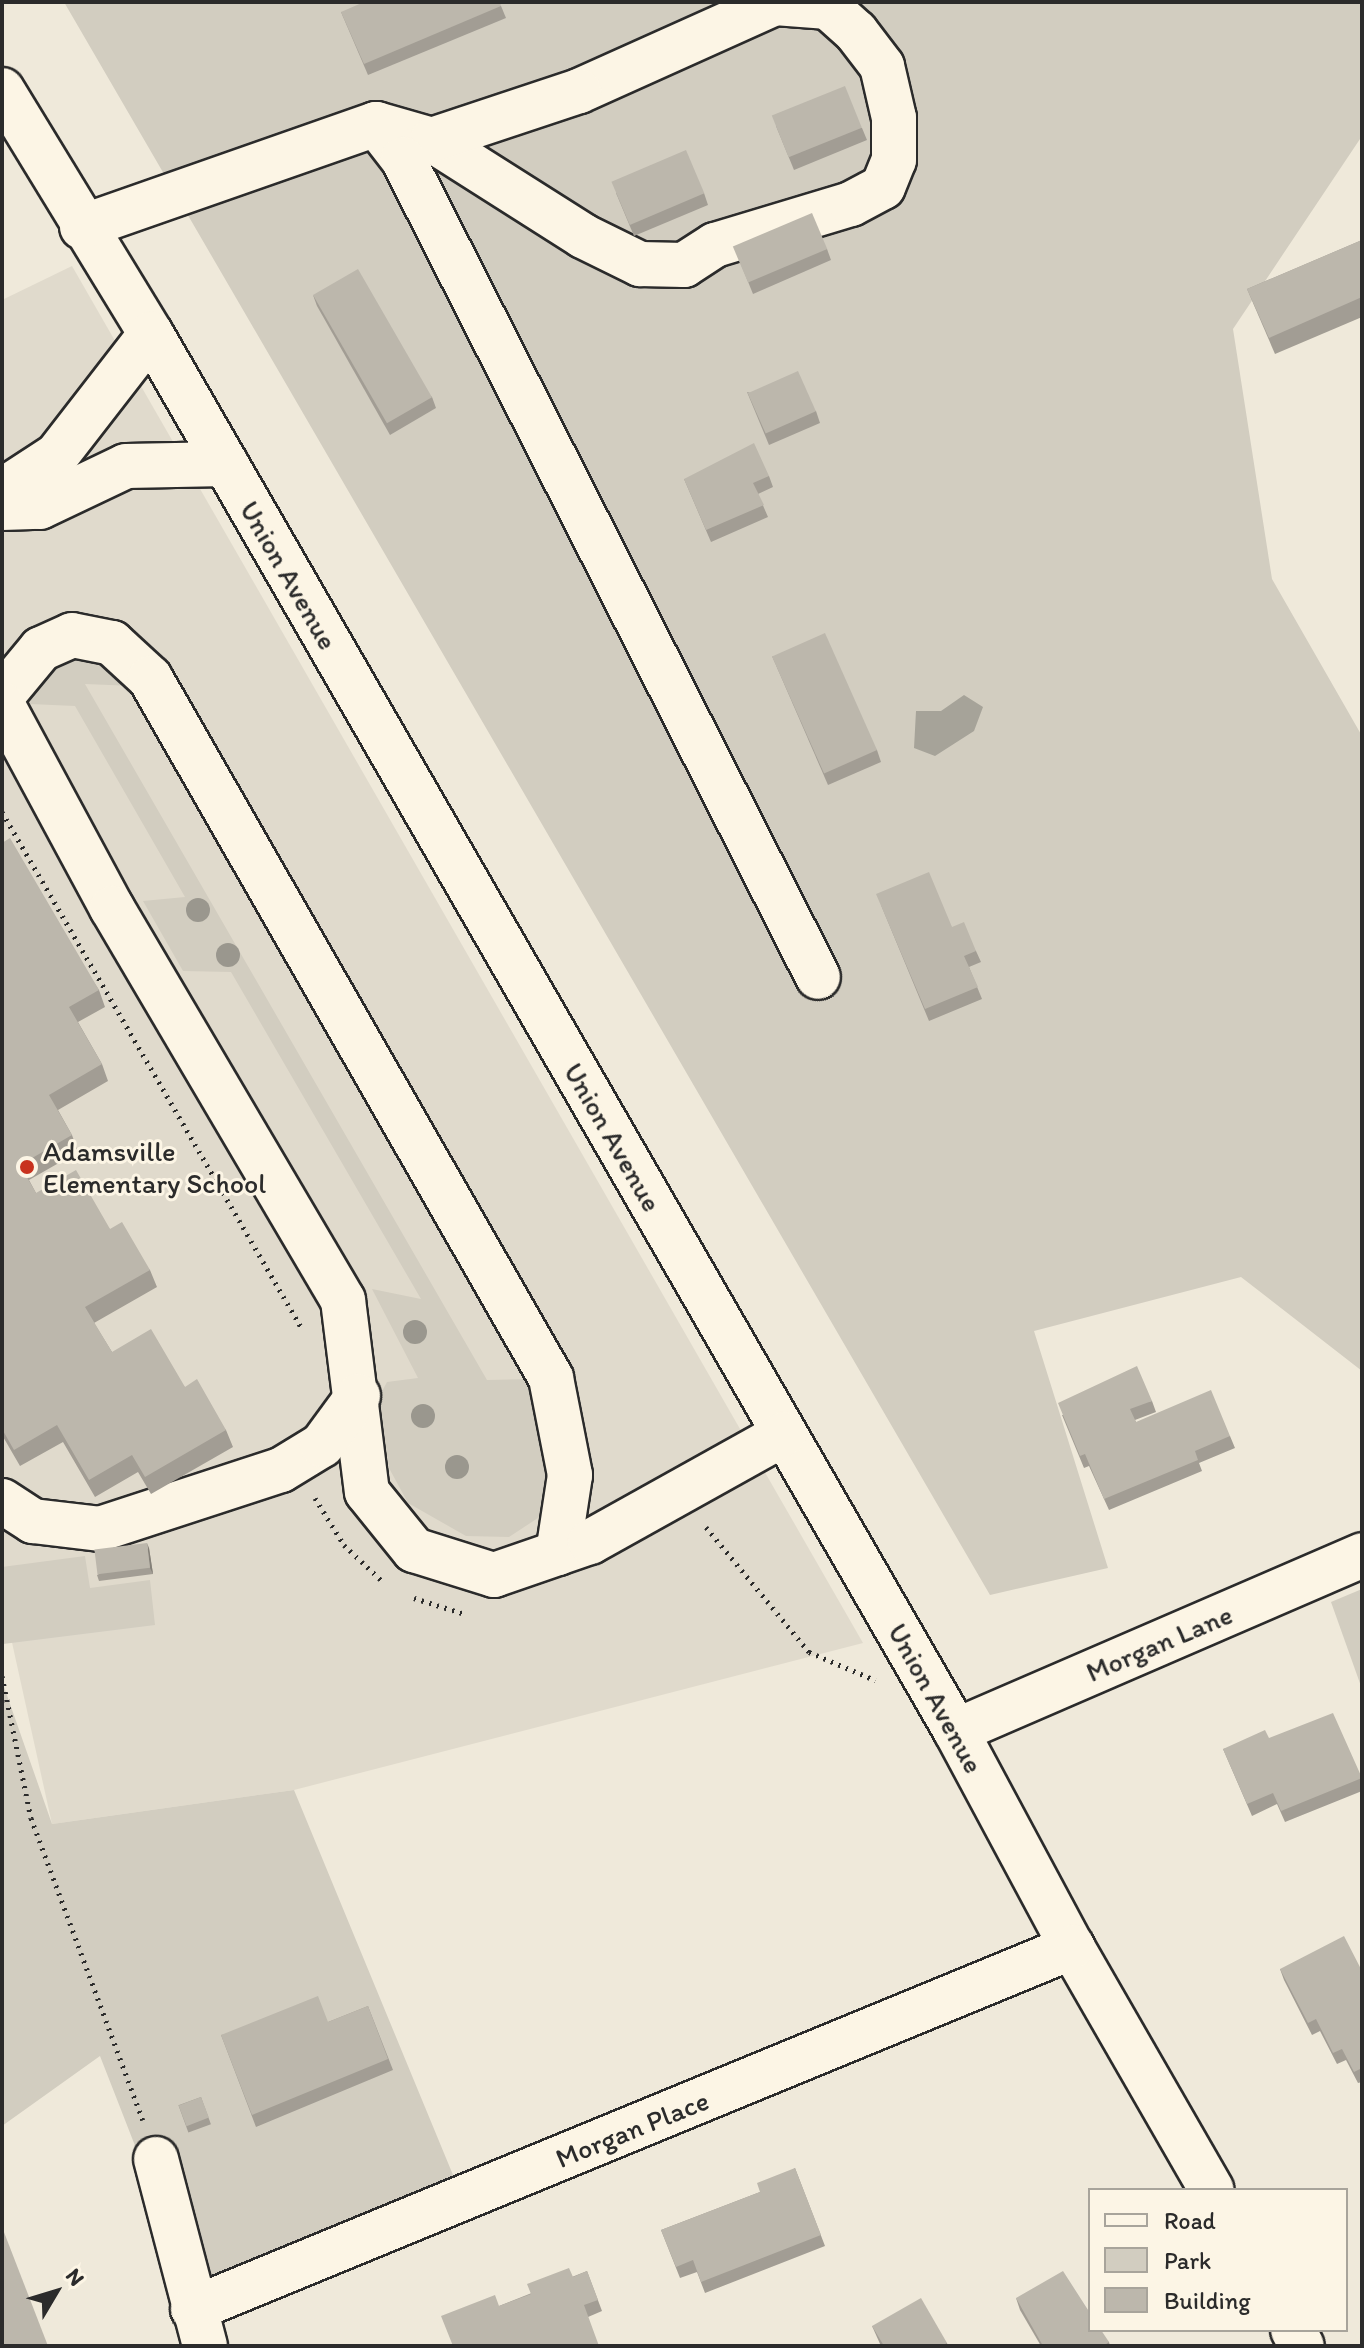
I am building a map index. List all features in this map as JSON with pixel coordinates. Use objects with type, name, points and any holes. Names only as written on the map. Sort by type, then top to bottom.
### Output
[{"type":"street","points":[[82,227],[376,124],[432,140],[583,236],[640,264],[684,265],[715,245],[851,204],[883,187],[894,160],[894,118],[882,66],[856,32],[828,7],[775,3],[579,91],[432,140]]},
{"type":"street","name":"Union Avenue","points":[[2,90],[82,227],[151,334],[226,464],[956,1731],[1072,1947],[1211,2188]]},
{"type":"street","points":[[376,124],[403,159],[818,977]]},
{"type":"street","points":[[2,491],[57,455],[151,334]]},
{"type":"street","points":[[2,508],[40,507],[126,466],[226,464]]},
{"type":"street","points":[[2,696],[41,649],[72,635],[112,643],[150,678],[551,1378],[570,1475],[558,1553]]},
{"type":"street","points":[[2,704],[112,908],[343,1300],[358,1396],[367,1492],[414,1550],[494,1575],[590,1542],[784,1434]]},
{"type":"street","points":[[2,1501],[33,1521],[100,1529],[281,1470],[322,1445],[358,1396]]},
{"type":"street","name":"Morgan Lane","points":[[956,1731],[1362,1555]]},
{"type":"street","name":"Morgan Place","points":[[199,2327],[1072,1947]]},
{"type":"street","points":[[156,2159],[199,2327]]},
{"type":"path","points":[[2,1676],[31,1818],[156,2159]]},
{"type":"shaded area","points":[[72,266],[863,1643],[294,1790],[52,1824],[2,1597],[2,300]]},
{"type":"shaded area","points":[[964,695],[983,707],[974,731],[935,756],[914,748],[916,711],[941,711]]},
{"type":"green space","points":[[64,2],[1362,2],[1362,136],[1233,329],[1272,579],[1362,736],[1362,1371],[1241,1277],[1034,1331],[1108,1568],[990,1595]]},
{"type":"green space","points":[[92,650],[134,686],[85,684],[487,1380],[535,1379],[556,1437],[544,1514],[509,1537],[466,1536],[408,1503],[389,1468],[379,1397],[387,1382],[418,1378],[372,1289],[421,1299],[231,972],[183,971],[143,901],[185,897],[75,706],[30,704],[32,685],[42,669]]},
{"type":"green space","points":[[85,1556],[90,1588],[150,1580],[155,1625],[3,1644],[2,1567]]},
{"type":"green space","points":[[1362,1589],[1362,1689],[1331,1602]]},
{"type":"green space","points":[[2,1681],[52,1824],[294,1790],[465,2204],[198,2307],[100,2056],[2,2126]]},
{"type":"building","points":[[364,2],[500,2],[501,6],[364,64],[341,12]]},
{"type":"building","points":[[845,86],[862,128],[789,157],[772,116]]},
{"type":"building","points":[[686,150],[704,193],[630,225],[611,182]]},
{"type":"building","points":[[812,213],[827,249],[748,283],[733,247]]},
{"type":"building","points":[[1362,240],[1362,297],[1269,338],[1247,289]]},
{"type":"building","points":[[358,269],[432,397],[387,423],[313,295]]},
{"type":"building","points":[[798,371],[816,411],[766,434],[748,393]]},
{"type":"building","points":[[754,443],[769,476],[753,483],[764,505],[706,530],[684,479]]},
{"type":"building","points":[[825,633],[877,750],[824,774],[772,657]]},
{"type":"building","name":"Adamsville Elementary School","points":[[10,838],[99,990],[69,1007],[102,1064],[49,1095],[72,1135],[20,1165],[36,1193],[76,1170],[110,1229],[122,1222],[150,1270],[85,1307],[112,1352],[151,1329],[185,1387],[197,1379],[226,1430],[145,1477],[132,1455],[89,1480],[57,1425],[14,1450],[2,1429],[2,843]]},
{"type":"building","points":[[929,872],[952,927],[964,922],[976,951],[964,956],[978,987],[925,1009],[876,894]]},
{"type":"building","points":[[1137,1366],[1152,1401],[1130,1409],[1136,1422],[1211,1390],[1230,1436],[1195,1451],[1198,1460],[1104,1499],[1085,1454],[1080,1456],[1058,1403]]},
{"type":"building","points":[[147,1543],[150,1568],[97,1574],[94,1549]]},
{"type":"building","points":[[1333,1713],[1362,1778],[1281,1811],[1273,1793],[1247,1804],[1223,1749],[1265,1730],[1269,1738]]},
{"type":"building","points":[[1344,1936],[1362,1971],[1362,2068],[1354,2072],[1342,2049],[1333,2053],[1316,2019],[1308,2023],[1280,1969]]},
{"type":"building","points":[[318,1996],[328,2022],[368,2006],[388,2059],[252,2115],[221,2035]]},
{"type":"building","points":[[201,2097],[209,2118],[186,2126],[179,2106]]},
{"type":"building","points":[[795,2168],[821,2235],[701,2282],[693,2260],[676,2267],[661,2230],[760,2192],[757,2183]]},
{"type":"building","points":[[2,2227],[48,2346],[2,2346]]},
{"type":"building","points":[[569,2268],[573,2277],[587,2271],[598,2300],[584,2305],[599,2346],[453,2346],[441,2316],[495,2295],[499,2306],[531,2294],[527,2284]]},
{"type":"building","points":[[1063,2271],[1088,2310],[1088,2332],[1102,2332],[1109,2342],[1106,2346],[1043,2346],[1016,2298]]},
{"type":"building","points":[[921,2298],[947,2343],[942,2346],[884,2346],[872,2326]]},
{"type":"place","name":"Adamsville Elementary School","points":[[27,1167]]}]
